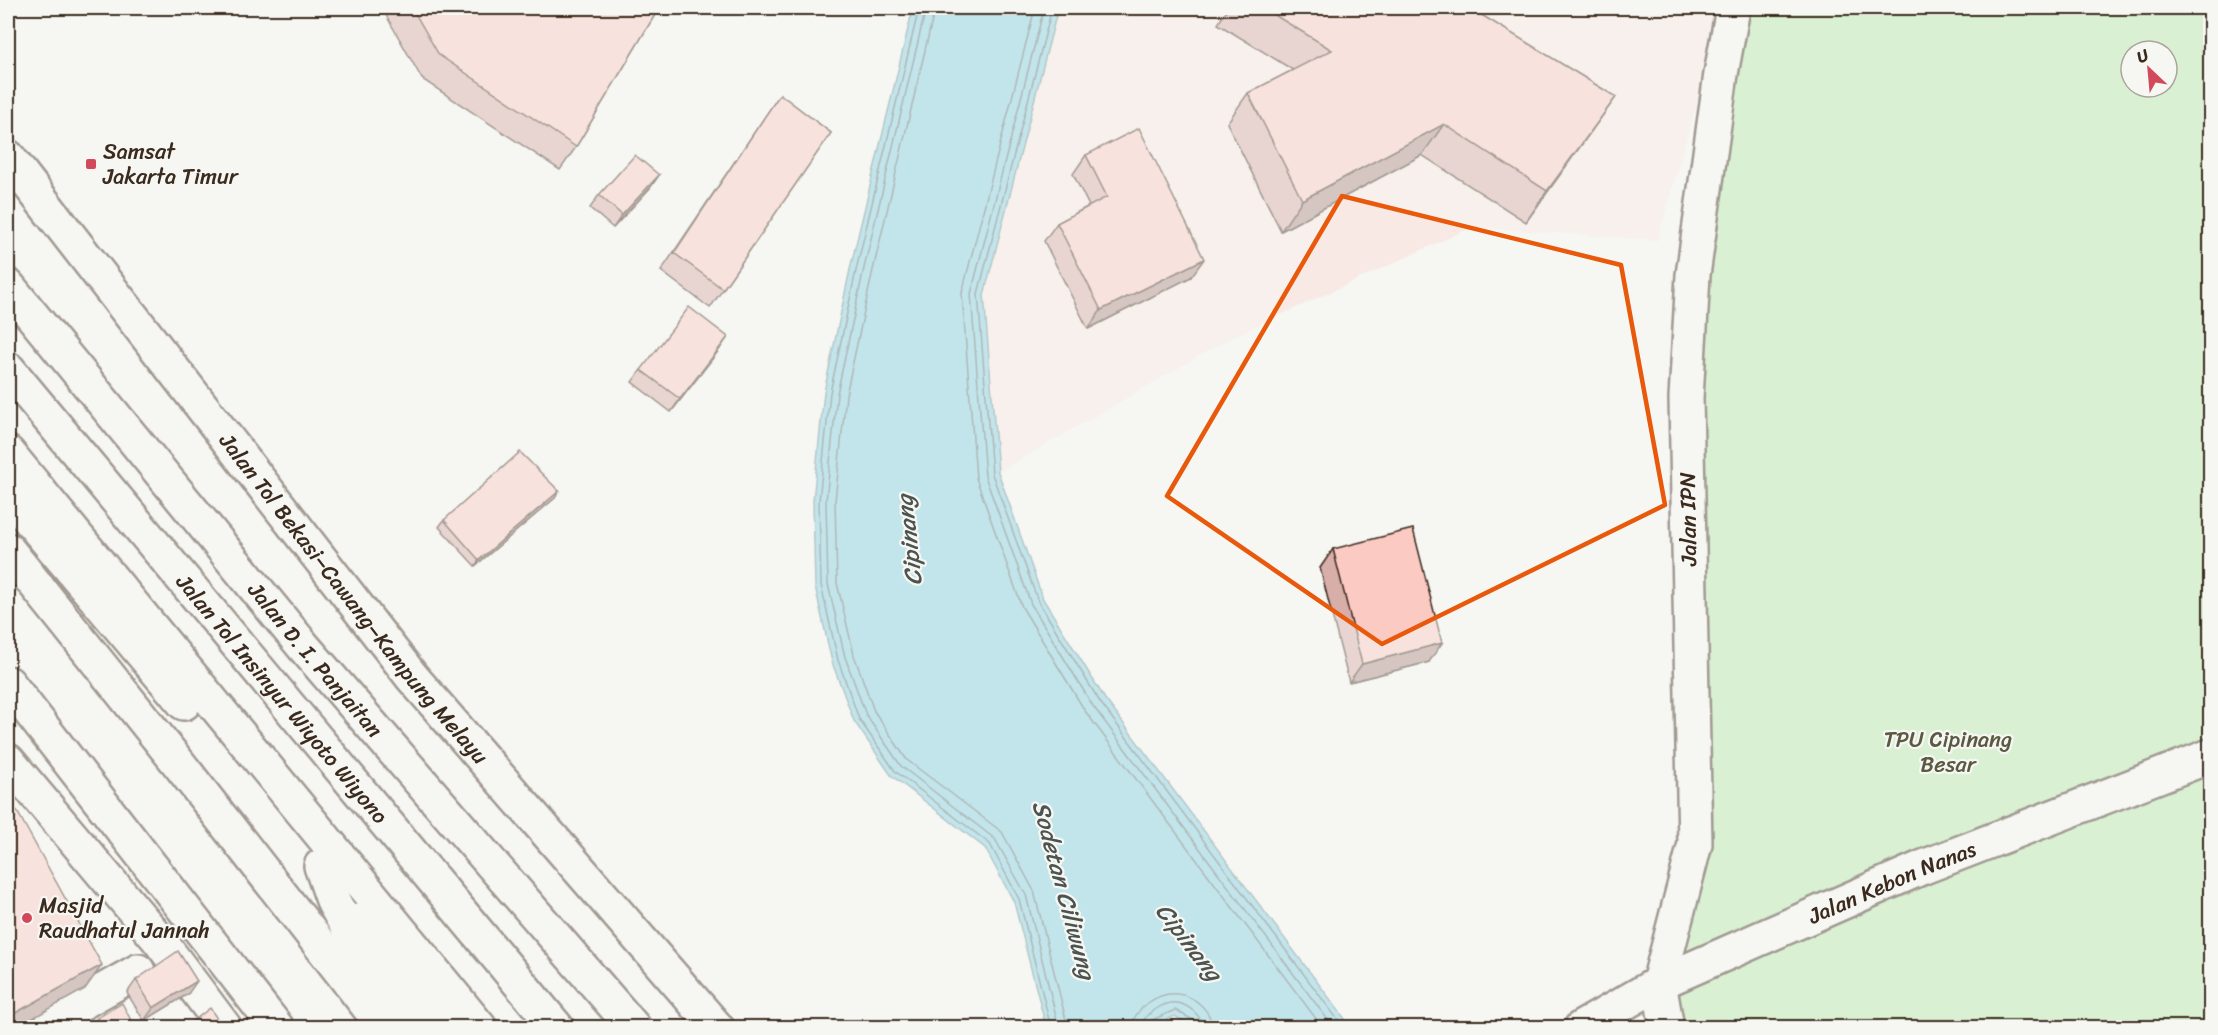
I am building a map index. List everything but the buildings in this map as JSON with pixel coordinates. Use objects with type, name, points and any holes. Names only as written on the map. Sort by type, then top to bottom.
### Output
[{"type":"main road","name":"Jalan IPN","points":[[1667,1028],[1659,983],[1695,844],[1686,398],[1693,275],[1733,8]]},
{"type":"main road","name":"Jalan Tol Bekasi–Cawang–Kampung Melayu","points":[[8,157],[412,677],[717,1028]]},
{"type":"main road","name":"Jalan D. I. Panjaitan","points":[[8,286],[303,646],[634,1028]]},
{"type":"main road","name":"Jalan Tol Insinyur Wiyoto Wiyono","points":[[8,369],[557,1028]]},
{"type":"main road","points":[[8,453],[480,1028]]},
{"type":"main road","points":[[8,494],[321,866],[446,1028]]},
{"type":"main road","points":[[8,550],[180,765],[385,1028]]},
{"type":"main road","points":[[8,683],[277,1028]]},
{"type":"main road","name":"Jalan Kebon Nanas","points":[[1581,1028],[1659,983],[1921,868],[2211,756]]},
{"type":"main road","points":[[8,761],[160,941],[225,1028]]},
{"type":"main road","points":[[321,866],[334,903],[405,1028]]},
{"type":"main road","points":[[37,1028],[138,972]]},
{"type":"highlighted area","points":[[1342,196],[1621,265],[1665,505],[1382,644],[1167,496]]},
{"type":"shaded area","points":[[1058,8],[1724,8],[1657,240],[1472,227],[1228,339],[998,472],[984,295]]},
{"type":"green space","name":"TPU Cipinang Besar","points":[[1735,8],[2210,8],[2210,1027],[1679,1028],[1693,275]]},
{"type":"water","points":[[913,8],[1058,8],[984,295],[998,472],[1043,599],[1105,699],[1351,1027],[1193,1027],[1175,1016],[1149,1027],[1046,1027],[1014,902],[985,848],[891,775],[854,721],[832,662],[815,586],[813,501],[824,392],[851,265]]},
{"type":"place","name":"Samsat Jakarta Timur","points":[[91,164]]},
{"type":"place","name":"Masjid Raudhatul Jannah","points":[[27,918]]},
{"type":"water label","name":"Cipinang","points":[[909,540]]},
{"type":"water label","name":"Sodetan Ciliwung","points":[[1064,890]]},
{"type":"water label","name":"Cipinang","points":[[1189,942]]}]
